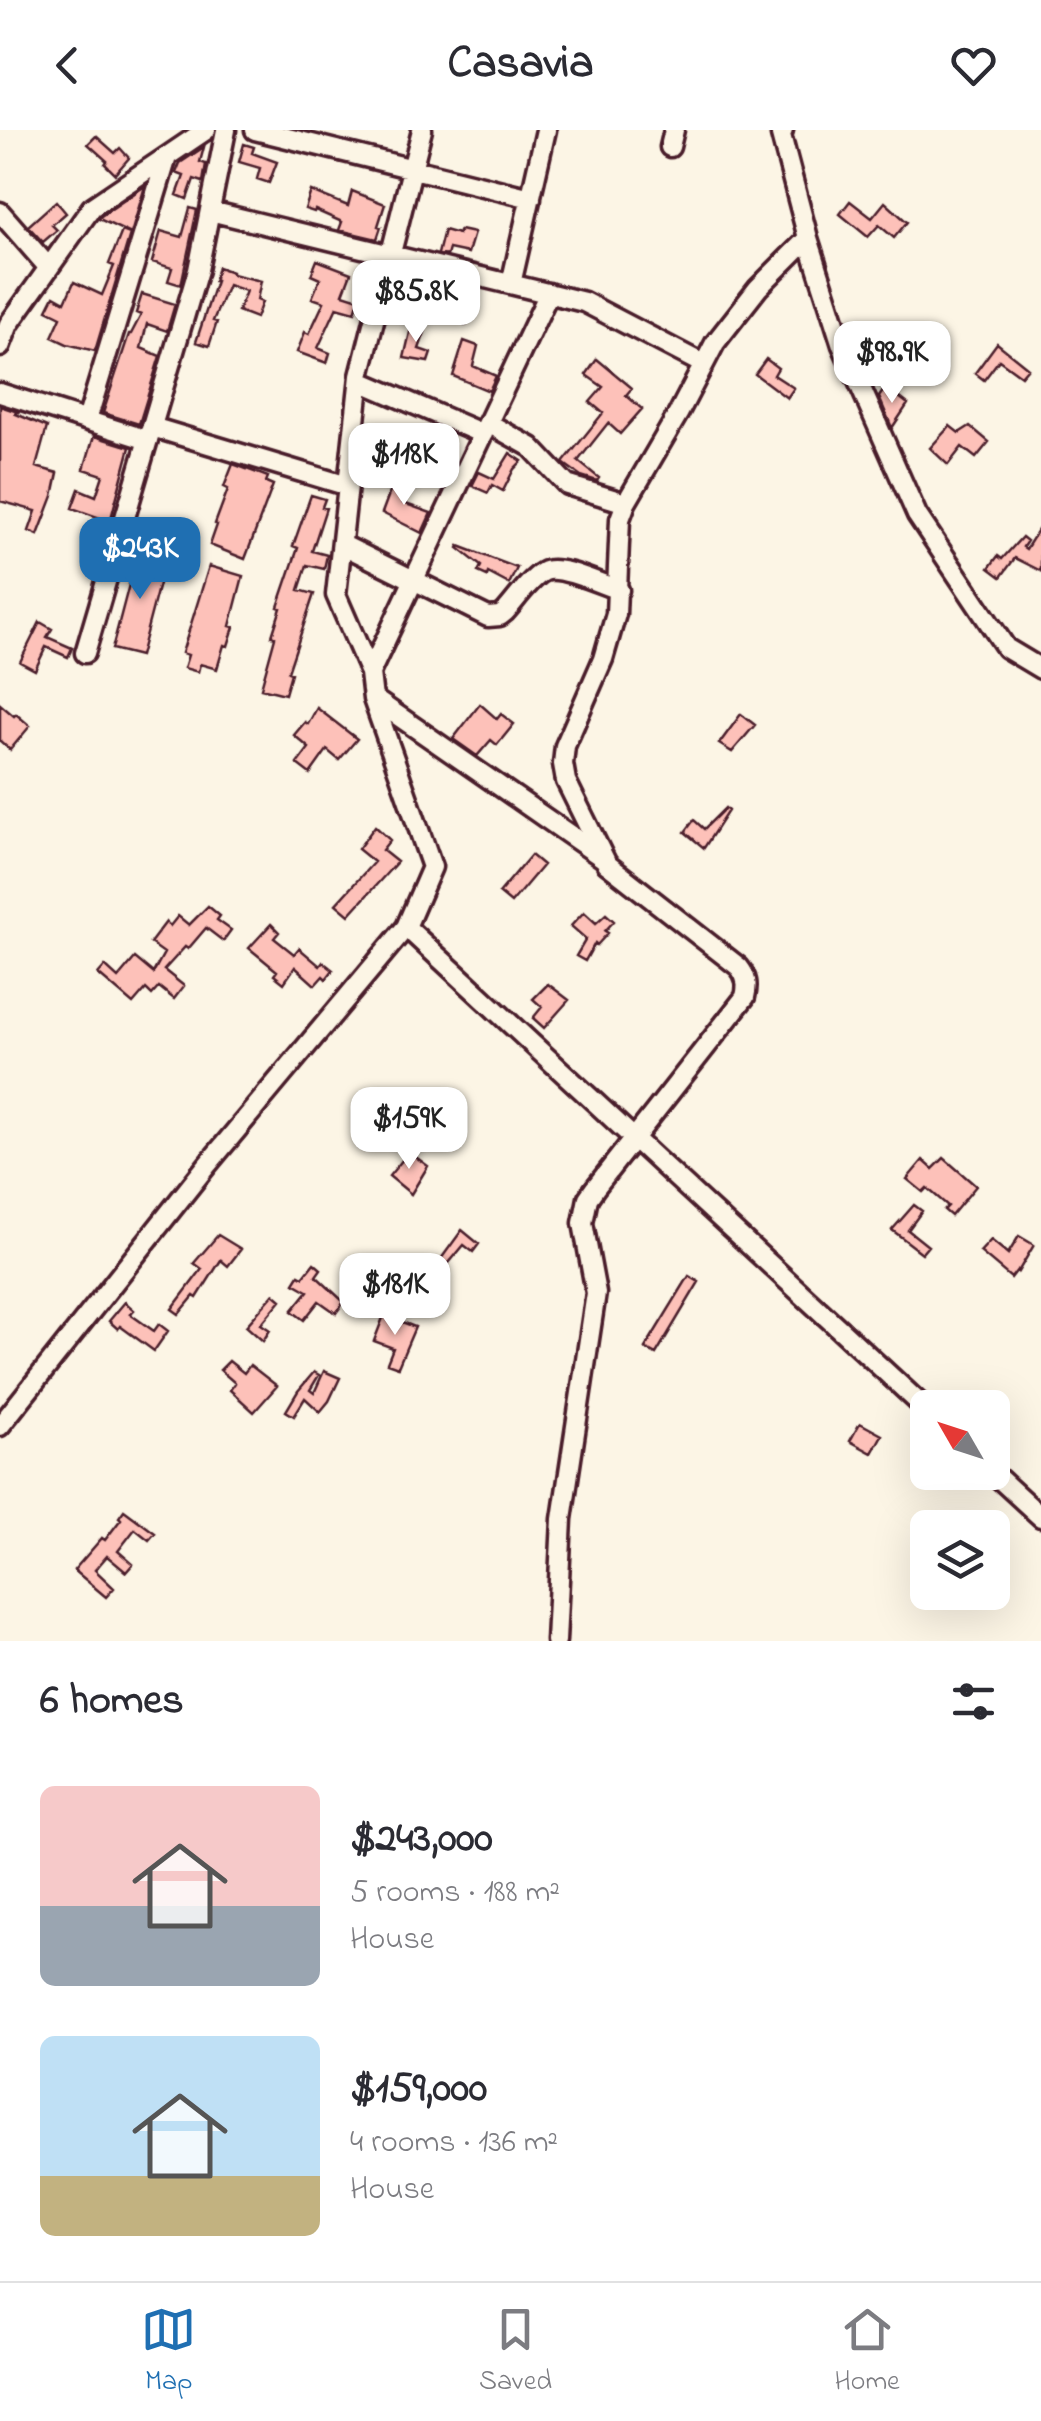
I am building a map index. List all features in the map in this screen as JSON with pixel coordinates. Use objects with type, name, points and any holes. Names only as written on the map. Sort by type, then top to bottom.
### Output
[{"type":"street","points":[[0,347],[10,324],[92,208],[206,130]]},
{"type":"street","points":[[85,653],[198,270],[226,130]]},
{"type":"street","points":[[255,130],[531,198]]},
{"type":"street","points":[[0,1426],[208,1164],[406,928],[432,868],[373,699],[370,674],[336,594],[360,380],[422,130]]},
{"type":"street","points":[[512,284],[546,130]]},
{"type":"street","points":[[783,130],[781,136],[808,238],[842,345],[917,515],[1006,648],[1041,669]]},
{"type":"street","points":[[87,420],[167,157]]},
{"type":"street","points":[[210,210],[584,302],[703,364]]},
{"type":"street","points":[[0,212],[49,268]]},
{"type":"street","points":[[556,1641],[562,1519],[596,1293],[584,1210],[632,1137],[745,997],[746,981],[739,967],[611,868],[569,790],[563,764],[565,746],[603,659],[616,614],[620,518],[626,503],[728,324],[808,238]]},
{"type":"street","points":[[370,674],[549,294]]},
{"type":"street","points":[[360,380],[530,447],[567,485],[626,503]]},
{"type":"street","points":[[0,392],[87,420],[348,486]]},
{"type":"street","points":[[343,545],[488,617],[500,616],[538,575],[548,570],[560,570],[618,590]]},
{"type":"street","points":[[373,699],[604,858]]},
{"type":"street","points":[[406,928],[910,1394]]},
{"type":"street","points":[[1010,1488],[1041,1516]]},
{"type":"building","points":[[96,136],[115,153],[120,148],[129,158],[115,174],[88,144]]},
{"type":"building","points":[[244,144],[254,147],[252,153],[277,162],[269,183],[257,179],[260,168],[239,162]]},
{"type":"building","points":[[204,147],[200,162],[206,164],[203,182],[194,179],[187,199],[177,195],[184,176],[176,173],[180,163]]},
{"type":"building","points":[[145,186],[131,234],[99,219],[101,216]]},
{"type":"building","points":[[311,191],[348,206],[352,191],[385,204],[377,239],[339,230],[342,222],[305,209]]},
{"type":"building","points":[[56,201],[66,213],[52,225],[57,230],[43,242],[28,226]]},
{"type":"building","points":[[850,201],[872,218],[885,202],[907,222],[894,238],[879,225],[868,237],[840,214]]},
{"type":"building","points":[[190,208],[197,210],[181,285],[168,281],[172,268],[152,262],[161,231],[182,237]]},
{"type":"building","points":[[444,230],[474,233],[468,253],[449,249],[447,256],[438,254]]},
{"type":"building","points":[[122,231],[130,234],[95,351],[52,337],[61,317],[47,310],[54,296],[65,302],[74,282],[102,295]]},
{"type":"building","points":[[317,260],[351,273],[343,294],[359,299],[355,312],[337,307],[318,348],[330,353],[327,363],[297,352],[324,302],[312,298],[320,279],[311,275]]},
{"type":"building","points":[[218,267],[261,281],[257,300],[262,302],[256,318],[238,311],[246,291],[228,285],[213,321],[217,322],[209,346],[196,342]]},
{"type":"building","points":[[425,276],[453,283],[448,304],[470,314],[466,325],[413,303]]},
{"type":"building","points":[[142,294],[175,304],[167,331],[147,324],[141,348],[160,356],[139,424],[103,413],[129,334],[141,315],[136,313]]},
{"type":"building","points":[[412,324],[426,329],[419,349],[431,353],[428,362],[404,358]]},
{"type":"building","points":[[464,341],[478,346],[473,366],[496,376],[489,391],[453,376]]},
{"type":"building","points":[[997,343],[1028,368],[1021,376],[999,360],[984,380],[975,373]]},
{"type":"building","points":[[597,359],[632,388],[626,395],[642,409],[620,434],[608,423],[578,461],[599,478],[597,481],[581,476],[563,463],[603,413],[590,402],[603,387],[586,375]]},
{"type":"building","points":[[766,359],[778,368],[774,375],[794,388],[787,398],[755,374]]},
{"type":"building","points":[[886,387],[908,404],[892,428],[879,397]]},
{"type":"building","points":[[0,406],[47,427],[36,467],[58,473],[38,535],[29,531],[36,511],[0,501]]},
{"type":"building","points":[[950,426],[959,433],[970,426],[989,442],[976,458],[962,447],[948,465],[930,448]]},
{"type":"building","points":[[436,429],[451,436],[440,459],[444,461],[437,479],[421,473]]},
{"type":"building","points":[[94,436],[130,447],[96,562],[87,559],[103,519],[72,508],[79,489],[96,496],[103,475],[84,469]]},
{"type":"building","points":[[510,453],[522,461],[503,491],[492,485],[488,493],[472,486],[479,472],[494,479]]},
{"type":"building","points":[[233,464],[268,477],[266,482],[273,485],[245,559],[210,545]]},
{"type":"building","points":[[395,478],[409,482],[403,503],[431,513],[422,533],[382,513]]},
{"type":"building","points":[[311,495],[325,499],[322,507],[326,508],[312,551],[327,555],[324,569],[307,565],[299,590],[314,594],[288,672],[291,673],[285,694],[261,688],[275,637],[272,636],[281,608],[278,607],[298,548],[293,546]]},
{"type":"building","points":[[1041,525],[1041,571],[1015,558],[1001,577],[989,568],[1022,537],[1027,541],[1023,547],[1026,549]]},
{"type":"building","points":[[459,546],[517,568],[509,584],[478,572],[481,566]]},
{"type":"building","points":[[150,551],[171,556],[165,578],[161,576],[140,656],[112,649],[137,554],[148,557]]},
{"type":"building","points":[[209,566],[243,576],[228,646],[224,645],[217,669],[200,664],[198,672],[184,668],[188,655],[182,653]]},
{"type":"building","points":[[40,622],[52,629],[47,637],[72,648],[68,657],[46,647],[35,670],[20,662]]},
{"type":"building","points":[[0,704],[30,726],[10,750],[0,741]]},
{"type":"building","points":[[480,704],[497,719],[501,714],[514,724],[497,745],[491,740],[477,756],[453,739]]},
{"type":"building","points":[[317,708],[357,739],[339,760],[327,750],[310,774],[297,764],[309,748],[294,735],[305,722],[308,724]]},
{"type":"building","points":[[741,714],[755,725],[732,752],[719,744]]},
{"type":"building","points":[[725,808],[728,811],[704,848],[685,832],[694,820],[704,829]]},
{"type":"building","points":[[375,826],[390,840],[382,850],[397,862],[349,915],[336,904],[374,862],[358,849]]},
{"type":"building","points":[[531,855],[543,865],[511,903],[499,893]]},
{"type":"building","points":[[208,906],[220,916],[217,920],[231,930],[223,941],[206,928],[164,970],[184,986],[174,999],[159,987],[152,995],[146,989],[133,1004],[98,974],[105,966],[118,978],[135,958],[153,973],[164,953],[150,943],[166,922],[170,926],[178,916],[189,925]]},
{"type":"building","points":[[584,912],[596,923],[606,914],[614,921],[585,961],[576,956],[586,939],[571,926]]},
{"type":"building","points":[[271,924],[279,932],[274,938],[294,954],[299,948],[320,966],[323,962],[333,970],[326,979],[323,976],[315,985],[295,967],[284,983],[274,975],[277,971],[249,948]]},
{"type":"building","points":[[548,984],[569,1000],[544,1028],[533,1018],[542,1007],[533,999]]},
{"type":"building","points":[[409,1152],[428,1166],[411,1194],[389,1176]]},
{"type":"building","points":[[944,1158],[976,1186],[951,1216],[944,1210],[948,1206],[927,1188],[923,1192],[907,1179],[923,1160],[933,1169]]},
{"type":"building","points":[[914,1205],[922,1211],[908,1230],[928,1246],[922,1253],[892,1230]]},
{"type":"building","points":[[462,1230],[479,1244],[473,1252],[464,1245],[439,1275],[433,1270]]},
{"type":"building","points":[[218,1235],[241,1249],[228,1266],[221,1260],[197,1298],[194,1296],[179,1314],[172,1309],[202,1269],[194,1263]]},
{"type":"building","points":[[1019,1236],[1034,1245],[1011,1278],[980,1252],[991,1240],[1008,1254]]},
{"type":"building","points":[[314,1263],[321,1269],[316,1276],[344,1302],[336,1313],[319,1301],[304,1320],[292,1311],[308,1291],[294,1283]]},
{"type":"building","points":[[689,1276],[699,1282],[656,1354],[645,1348]]},
{"type":"building","points":[[274,1294],[281,1300],[261,1324],[270,1330],[263,1341],[246,1326]]},
{"type":"building","points":[[125,1302],[134,1310],[130,1314],[154,1331],[159,1324],[168,1331],[154,1351],[109,1321]]},
{"type":"building","points":[[384,1315],[415,1327],[398,1367],[387,1363],[393,1348],[374,1341]]},
{"type":"building","points":[[229,1361],[244,1373],[250,1365],[277,1386],[254,1412],[230,1390],[235,1383],[220,1370]]},
{"type":"building","points":[[324,1371],[340,1378],[320,1412],[305,1398],[294,1416],[286,1411],[314,1372],[319,1375],[310,1390],[314,1393]]},
{"type":"building","points":[[860,1423],[882,1435],[872,1453],[850,1441]]},
{"type":"building","points":[[124,1510],[155,1533],[149,1540],[135,1529],[118,1551],[133,1564],[126,1572],[107,1556],[95,1570],[114,1588],[106,1597],[74,1570],[102,1538],[105,1540]]}]
